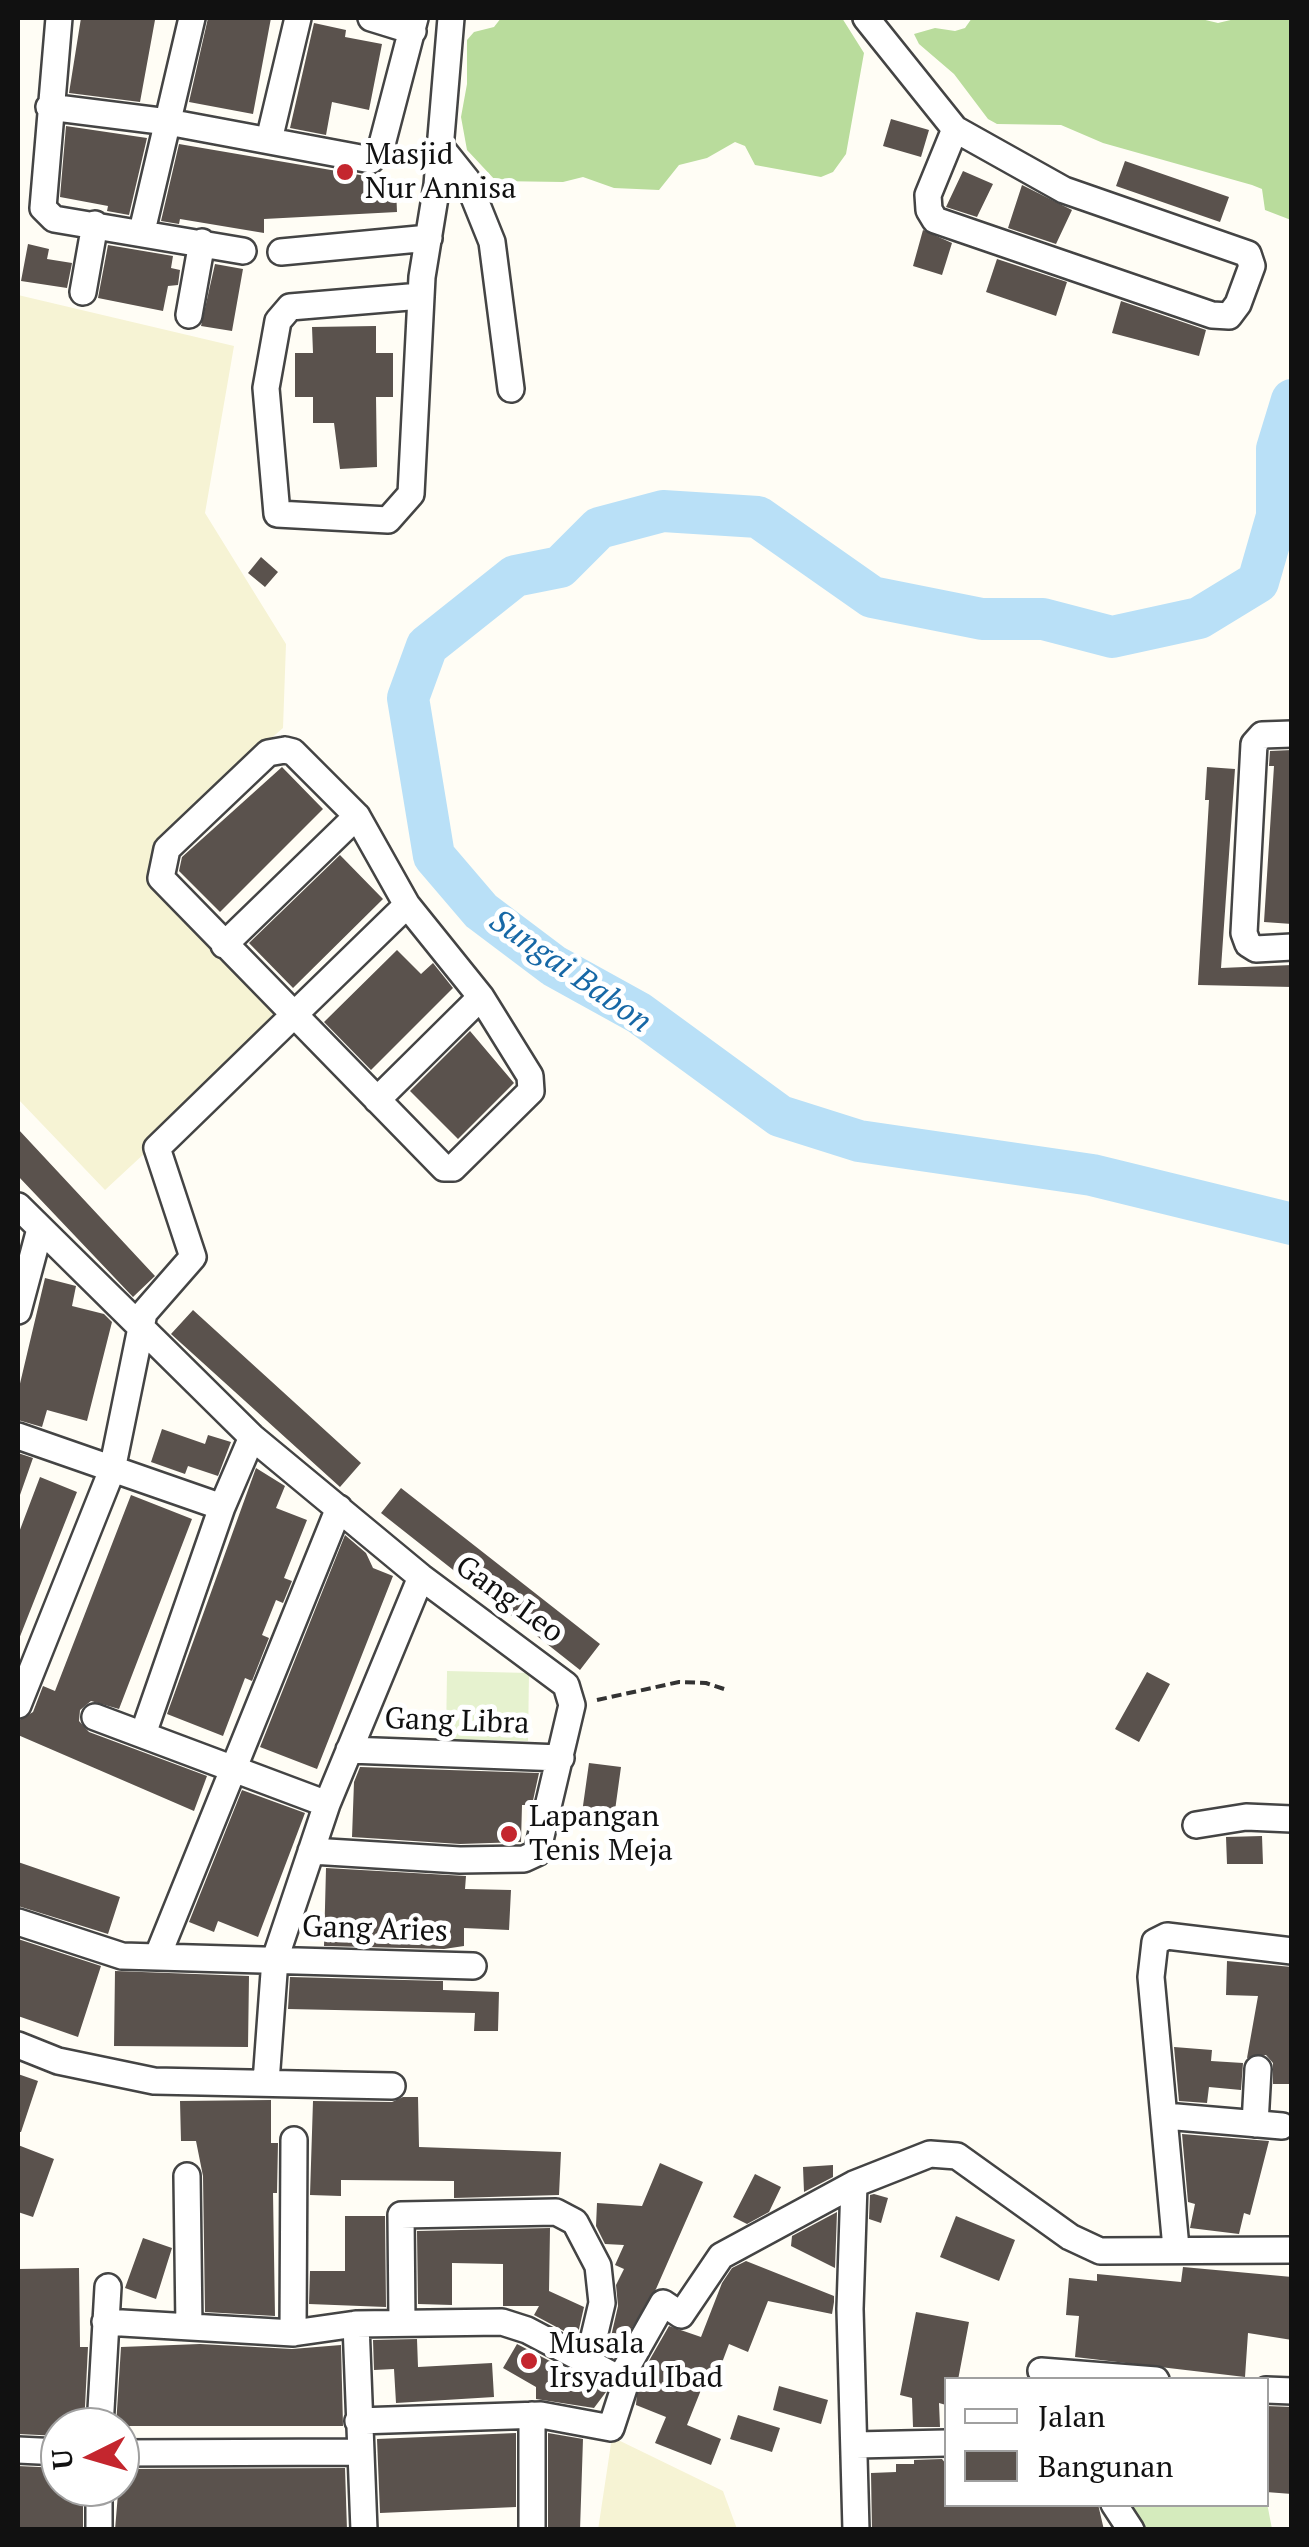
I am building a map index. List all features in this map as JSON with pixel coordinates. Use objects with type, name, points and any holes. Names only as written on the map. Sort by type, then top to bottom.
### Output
[{"type":"street","points":[[59,18],[48,107],[43,208],[54,219],[242,250]]},
{"type":"street","points":[[142,231],[192,18]]},
{"type":"street","points":[[270,140],[298,18]]},
{"type":"street","points":[[48,107],[168,122],[371,160],[378,156],[414,24],[371,18]]},
{"type":"street","points":[[421,296],[290,307],[278,321],[266,388],[277,514],[388,520],[408,502],[421,296],[452,18]]},
{"type":"street","points":[[866,18],[955,128],[1064,190],[1248,254],[1252,266],[1238,304],[1229,316],[1212,315],[935,220],[928,210],[928,195],[955,128]]},
{"type":"street","points":[[439,145],[468,180],[492,242],[511,389]]},
{"type":"street","points":[[83,292],[95,224]]},
{"type":"street","points":[[281,252],[428,238]]},
{"type":"street","points":[[188,315],[202,242]]},
{"type":"street","points":[[1292,734],[1262,735],[1254,744],[1244,932],[1248,944],[1256,949],[1292,947]]},
{"type":"street","points":[[268,752],[292,752],[357,816],[407,904],[481,996],[530,1076],[530,1091],[453,1168],[444,1168],[295,1018],[164,883],[162,871],[168,849],[268,752]]},
{"type":"street","points":[[224,945],[357,816]]},
{"type":"street","points":[[18,1705],[112,1470],[144,1313],[194,1254],[158,1148],[295,1018],[407,904]]},
{"type":"street","points":[[377,1100],[481,996]]},
{"type":"street","name":"Gang Leo","points":[[18,1206],[140,1331],[252,1437],[421,1576],[559,1676],[572,1705]]},
{"type":"street","points":[[18,1312],[40,1229]]},
{"type":"street","points":[[18,1436],[222,1507]]},
{"type":"street","points":[[143,1734],[222,1507],[252,1437]]},
{"type":"street","points":[[158,1955],[231,1766],[339,1508]]},
{"type":"street","points":[[266,2082],[274,1959],[327,1804],[421,1576]]},
{"type":"street","points":[[311,1851],[524,1859],[543,1842],[572,1705]]},
{"type":"street","points":[[95,1717],[327,1804]]},
{"type":"street","name":"Gang Libra","points":[[350,1750],[561,1758]]},
{"type":"street","points":[[1196,1824],[1246,1817],[1292,1819]]},
{"type":"street","name":"Gang Aries","points":[[18,1922],[122,1956],[473,1966]]},
{"type":"street","points":[[1176,2248],[1150,1977],[1155,1942],[1167,1936],[1292,1952]]},
{"type":"street","points":[[18,2045],[58,2061],[154,2081],[392,2086]]},
{"type":"street","points":[[1254,2124],[1258,2069]]},
{"type":"street","points":[[1165,2116],[1282,2126]]},
{"type":"street","points":[[293,2333],[294,2140]]},
{"type":"street","points":[[620,2379],[663,2303],[681,2315],[721,2256],[854,2184],[930,2154],[957,2156],[1085,2246],[1100,2251],[1292,2250]]},
{"type":"street","points":[[187,2176],[188,2327]]},
{"type":"street","points":[[854,2184],[850,2309],[856,2530]]},
{"type":"street","points":[[402,2322],[401,2215],[556,2212],[575,2222],[598,2266],[602,2304],[588,2362]]},
{"type":"street","points":[[101,2407],[108,2287]]},
{"type":"street","points":[[104,2322],[293,2333],[356,2324],[502,2322],[620,2379],[624,2388],[611,2428],[568,2416],[358,2420]]},
{"type":"street","points":[[356,2324],[364,2530]]},
{"type":"street","points":[[1040,2371],[1117,2377]]},
{"type":"street","points":[[532,2415],[532,2530]]},
{"type":"street","points":[[856,2445],[944,2443]]},
{"type":"street","points":[[140,2453],[359,2452]]},
{"type":"street","points":[[1116,2507],[1130,2530]]},
{"type":"path","points":[[572,1705],[679,1682],[706,1683],[727,1690]]},
{"type":"shaded area","points":[[18,295],[234,346],[205,513],[286,644],[283,728],[232,772],[154,859],[283,1020],[269,1038],[105,1190],[18,1099]]},
{"type":"shaded area","points":[[612,2437],[723,2491],[737,2529],[598,2530]]},
{"type":"green space","points":[[501,18],[842,18],[864,53],[846,154],[833,172],[821,177],[755,165],[745,146],[735,142],[707,158],[679,165],[659,190],[614,188],[583,177],[563,182],[496,181],[467,150],[461,117],[467,84],[467,40],[474,32],[494,27]]},
{"type":"green space","points":[[972,18],[1197,18],[1218,23],[1239,18],[1291,18],[1291,220],[1265,210],[1262,189],[1252,185],[1103,143],[1061,125],[997,124],[988,119],[954,74],[919,44],[914,34],[935,28],[955,31],[965,28]]},
{"type":"green space","points":[[447,1671],[529,1673],[528,1741],[446,1739]]},
{"type":"green space","points":[[1121,2507],[1268,2507],[1272,2529],[1138,2529]]},
{"type":"building","points":[[81,18],[155,20],[140,102],[69,93]]},
{"type":"building","points":[[208,18],[271,18],[253,114],[189,102]]},
{"type":"building","points":[[314,23],[346,30],[345,37],[382,44],[369,110],[332,102],[326,135],[290,128]]},
{"type":"building","points":[[891,119],[929,130],[921,157],[883,146]]},
{"type":"building","points":[[66,126],[147,138],[129,215],[107,211],[108,206],[60,197]]},
{"type":"building","points":[[179,144],[366,176],[364,190],[396,188],[397,212],[264,219],[264,233],[180,219],[179,224],[161,221]]},
{"type":"building","points":[[1125,161],[1229,197],[1220,222],[1116,186]]},
{"type":"building","points":[[963,171],[993,184],[977,217],[946,207]]},
{"type":"building","points":[[1022,185],[1072,210],[1056,244],[1008,228]]},
{"type":"building","points":[[923,230],[952,243],[942,275],[913,266]]},
{"type":"building","points":[[28,244],[49,249],[47,259],[72,263],[67,288],[21,281]]},
{"type":"building","points":[[108,245],[173,256],[171,268],[180,270],[178,285],[168,286],[163,311],[98,298]]},
{"type":"building","points":[[997,259],[1067,282],[1056,316],[986,292]]},
{"type":"building","points":[[215,264],[243,269],[232,331],[201,326]]},
{"type":"building","points":[[1121,301],[1206,330],[1199,356],[1112,333]]},
{"type":"building","points":[[376,326],[376,353],[393,353],[393,397],[376,397],[377,467],[340,469],[334,423],[313,423],[313,397],[295,397],[295,353],[313,353],[312,327]]},
{"type":"building","points":[[261,557],[278,572],[265,587],[248,573]]},
{"type":"building","points":[[1292,750],[1292,924],[1264,922],[1274,766],[1269,766],[1270,751]]},
{"type":"building","points":[[282,767],[323,809],[220,912],[179,871],[182,857]]},
{"type":"building","points":[[1207,767],[1235,769],[1221,968],[1292,965],[1292,987],[1198,985],[1209,800],[1205,800]]},
{"type":"building","points":[[340,855],[383,899],[293,988],[249,943]]},
{"type":"building","points":[[397,950],[421,974],[433,963],[453,988],[371,1070],[324,1022]]},
{"type":"building","points":[[470,1031],[514,1083],[458,1139],[410,1091]]},
{"type":"building","points":[[18,1129],[155,1276],[133,1297],[18,1176]]},
{"type":"building","points":[[45,1278],[76,1286],[72,1306],[104,1314],[112,1322],[87,1421],[47,1410],[42,1427],[18,1420],[18,1392]]},
{"type":"building","points":[[193,1310],[361,1463],[340,1487],[171,1334]]},
{"type":"building","points":[[162,1429],[205,1444],[208,1435],[231,1442],[218,1476],[188,1466],[185,1474],[151,1462]]},
{"type":"building","points":[[18,1453],[33,1458],[20,1495],[18,1494]]},
{"type":"building","points":[[256,1468],[285,1486],[276,1508],[307,1520],[284,1578],[292,1581],[283,1603],[276,1600],[262,1635],[269,1638],[252,1681],[245,1678],[223,1736],[167,1714]]},
{"type":"building","points":[[40,1477],[77,1492],[19,1639],[18,1535]]},
{"type":"building","points":[[401,1488],[600,1644],[580,1670],[381,1513]]},
{"type":"building","points":[[131,1495],[192,1519],[119,1709],[91,1701],[80,1710],[79,1721],[89,1732],[207,1776],[194,1811],[18,1735],[18,1721],[33,1712],[43,1686],[55,1691]]},
{"type":"building","points":[[345,1535],[366,1553],[373,1568],[393,1576],[317,1769],[260,1747]]},
{"type":"building","points":[[1147,1672],[1170,1684],[1139,1742],[1115,1729]]},
{"type":"building","points":[[589,1763],[621,1767],[613,1825],[581,1820]]},
{"type":"building","points":[[360,1767],[539,1773],[532,1805],[522,1805],[521,1842],[460,1844],[352,1837],[354,1782]]},
{"type":"building","points":[[242,1790],[305,1813],[258,1937],[218,1921],[214,1932],[189,1922]]},
{"type":"building","points":[[1262,1836],[1263,1864],[1227,1864],[1226,1837]]},
{"type":"building","points":[[18,1862],[120,1897],[108,1934],[18,1906]]},
{"type":"building","points":[[326,1868],[466,1876],[465,1889],[511,1890],[509,1930],[464,1928],[464,1946],[444,1949],[324,1946]]},
{"type":"building","points":[[18,1939],[101,1966],[78,2037],[18,2016]]},
{"type":"building","points":[[1227,1961],[1292,1967],[1292,2084],[1273,2084],[1273,2063],[1266,2055],[1247,2058],[1258,1996],[1226,1995]]},
{"type":"building","points":[[115,1971],[249,1976],[248,2047],[114,2046]]},
{"type":"building","points":[[290,1977],[443,1981],[443,1990],[499,1992],[498,2031],[474,2031],[475,2013],[288,2009]]},
{"type":"building","points":[[1174,2047],[1212,2050],[1211,2061],[1243,2063],[1241,2090],[1209,2087],[1207,2103],[1179,2101]]},
{"type":"building","points":[[18,2074],[38,2081],[21,2132],[18,2132]]},
{"type":"building","points":[[418,2097],[419,2147],[561,2152],[559,2195],[454,2198],[454,2181],[341,2180],[341,2196],[310,2195],[313,2101],[392,2102]]},
{"type":"building","points":[[271,2100],[271,2143],[278,2143],[277,2193],[273,2193],[275,2316],[205,2312],[203,2176],[196,2141],[181,2141],[180,2101]]},
{"type":"building","points":[[1182,2134],[1269,2141],[1250,2215],[1244,2213],[1239,2234],[1190,2228],[1195,2204],[1188,2202]]},
{"type":"building","points":[[18,2145],[54,2159],[33,2217],[18,2212]]},
{"type":"building","points":[[660,2163],[703,2182],[656,2289],[614,2357],[607,2354],[618,2306],[616,2285],[624,2269],[615,2265],[624,2245],[605,2244],[596,2226],[597,2203],[642,2206]]},
{"type":"building","points":[[833,2165],[833,2177],[804,2192],[803,2167]]},
{"type":"building","points":[[755,2174],[781,2187],[769,2212],[747,2224],[733,2217]]},
{"type":"building","points":[[870,2195],[888,2198],[881,2223],[869,2219]]},
{"type":"building","points":[[837,2212],[835,2268],[791,2246],[792,2236]]},
{"type":"building","points":[[345,2216],[385,2216],[386,2307],[309,2304],[310,2271],[345,2271]]},
{"type":"building","points":[[956,2216],[1015,2240],[999,2281],[940,2257]]},
{"type":"building","points":[[550,2228],[549,2291],[584,2307],[577,2338],[534,2315],[539,2306],[503,2306],[503,2264],[452,2263],[452,2305],[418,2304],[417,2231]]},
{"type":"building","points":[[143,2238],[172,2248],[156,2299],[125,2288]]},
{"type":"building","points":[[746,2261],[834,2296],[832,2314],[768,2301],[748,2352],[729,2344],[714,2384],[705,2380],[687,2425],[721,2439],[711,2465],[655,2443],[666,2417],[636,2405],[638,2380],[669,2326],[701,2337],[722,2283],[732,2268]]},
{"type":"building","points":[[1183,2267],[1292,2277],[1292,2340],[1248,2333],[1245,2377],[1075,2357],[1079,2316],[1066,2315],[1069,2278],[1097,2281],[1097,2274],[1181,2282]]},
{"type":"building","points":[[79,2268],[80,2347],[88,2347],[85,2407],[40,2407],[40,2435],[18,2434],[18,2269]]},
{"type":"building","points":[[916,2312],[969,2322],[959,2377],[944,2377],[940,2427],[913,2427],[912,2398],[900,2395]]},
{"type":"building","points":[[417,2339],[418,2367],[492,2363],[494,2397],[396,2403],[394,2369],[374,2370],[373,2340]]},
{"type":"building","points":[[200,2344],[292,2349],[341,2345],[343,2426],[140,2426],[140,2407],[117,2407],[121,2347]]},
{"type":"building","points":[[517,2344],[606,2392],[594,2408],[536,2399],[536,2387],[503,2368]]},
{"type":"building","points":[[779,2386],[828,2400],[821,2424],[773,2410]]},
{"type":"building","points":[[1269,2406],[1292,2407],[1292,2494],[1269,2492]]},
{"type":"building","points":[[738,2415],[780,2428],[772,2452],[730,2439]]},
{"type":"building","points":[[516,2433],[516,2507],[380,2513],[377,2439]]},
{"type":"building","points":[[548,2433],[583,2439],[580,2530],[548,2530]]},
{"type":"building","points":[[914,2460],[944,2462],[944,2507],[1099,2507],[1104,2530],[872,2530],[871,2473],[896,2472],[896,2464],[914,2464]]},
{"type":"building","points":[[18,2466],[40,2467],[40,2507],[83,2507],[83,2530],[18,2530]]},
{"type":"building","points":[[345,2468],[347,2530],[115,2530],[117,2507],[140,2507],[140,2469]]},
{"type":"waterway","name":"Sungai Babon","points":[[1292,400],[1277,449],[1277,516],[1258,582],[1199,618],[1112,637],[1043,619],[982,619],[872,597],[758,517],[663,511],[599,528],[560,567],[515,576],[427,646],[408,698],[434,856],[481,911],[554,966],[639,1013],[780,1116],[859,1141],[1092,1175],[1292,1224]]},
{"type":"place","name":"Masjid Nur Annisa","points":[[345,172]]},
{"type":"place","name":"Lapangan Tenis Meja","points":[[509,1834]]},
{"type":"place","name":"Musala Irsyadul Ibad","points":[[529,2361]]}]
